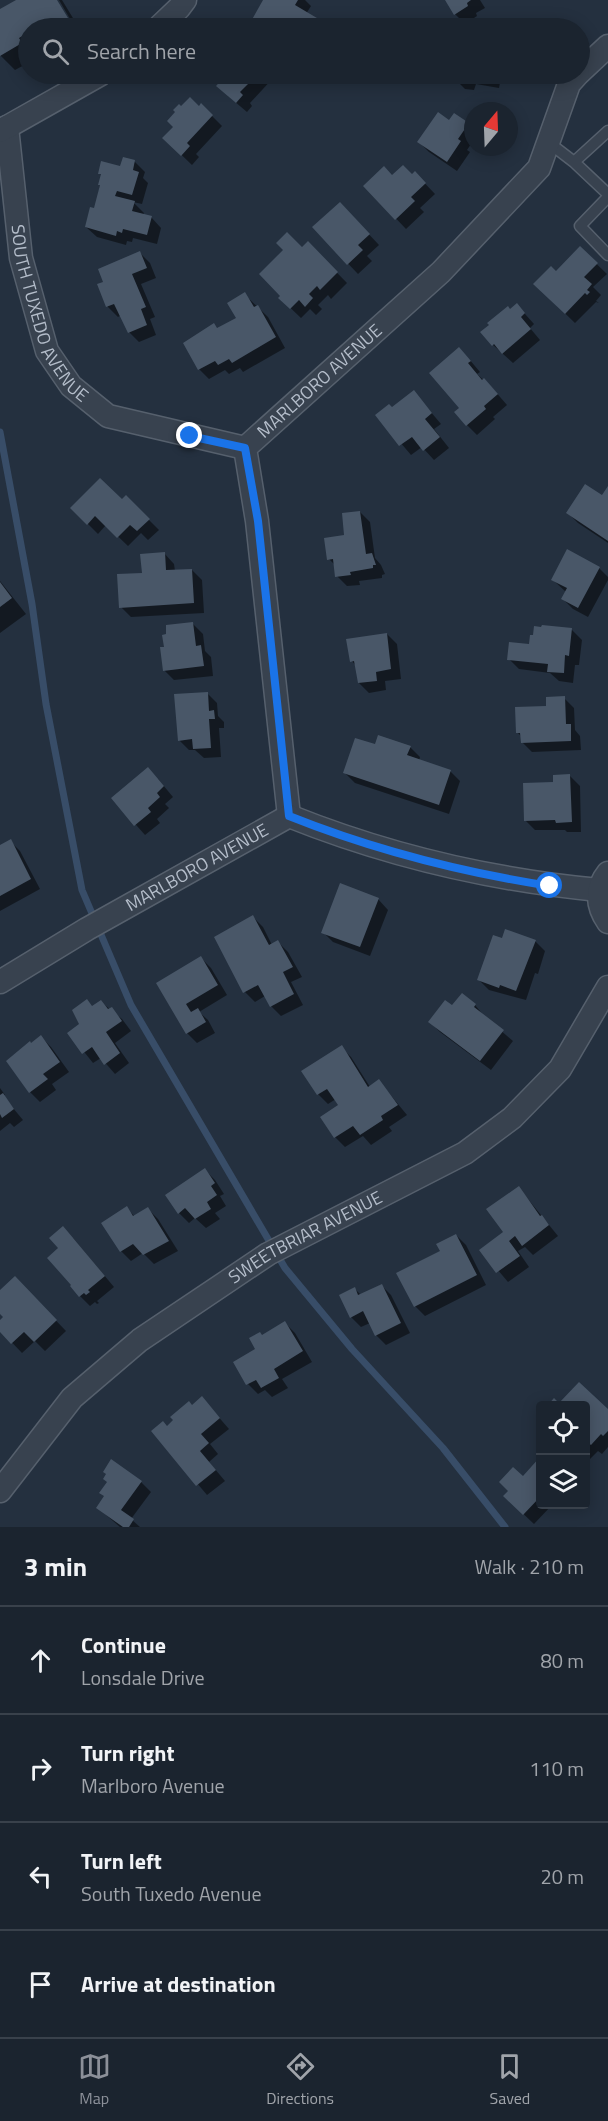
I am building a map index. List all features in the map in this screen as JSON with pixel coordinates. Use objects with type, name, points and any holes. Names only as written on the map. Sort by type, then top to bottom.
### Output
[{"type":"street","points":[[168,18],[185,0]]},
{"type":"street","name":"MARLBORO AVENUE","points":[[590,63],[608,46]]},
{"type":"street","name":"SOUTH TUXEDO AVENUE","points":[[83,84],[4,129],[21,258],[47,351],[71,386],[108,416],[245,448]]},
{"type":"street","name":"MARLBORO AVENUE","points":[[0,982],[96,924],[289,816],[258,521],[245,448],[441,272],[539,168],[569,84]]},
{"type":"street","points":[[289,816],[367,845],[454,868],[550,886],[603,882],[598,900],[601,912],[608,922]]},
{"type":"street","name":"SWEETBRIAR AVENUE","points":[[0,1491],[72,1398],[140,1340],[276,1250],[465,1153],[512,1118],[560,1069],[608,987]]},
{"type":"lane","points":[[574,162],[608,131]]},
{"type":"lane","points":[[548,142],[574,162],[608,196],[580,226],[608,255]]},
{"type":"building","points":[[16,0],[57,0],[68,18],[18,18],[18,45],[0,56],[0,9]]},
{"type":"building","points":[[263,0],[298,0],[295,5],[317,18],[253,18]]},
{"type":"building","points":[[445,0],[471,0],[467,3],[468,6],[454,15]]},
{"type":"building","points":[[218,84],[248,84],[240,92],[243,95],[236,103],[216,86]]},
{"type":"building","points":[[190,97],[199,106],[201,103],[213,115],[187,143],[190,146],[181,156],[162,138],[173,127],[167,121],[175,112],[173,110]]},
{"type":"building","points":[[438,112],[449,120],[454,113],[464,120],[464,130],[458,139],[461,141],[447,162],[417,142]]},
{"type":"building","points":[[123,157],[135,160],[133,170],[139,172],[132,195],[117,191],[115,196],[135,201],[132,211],[152,216],[147,235],[123,229],[122,233],[117,231],[116,236],[85,227],[90,207],[94,208],[100,185],[98,185],[101,174],[98,174],[101,161],[120,166]]},
{"type":"building","points":[[403,165],[412,174],[415,171],[426,183],[411,197],[415,201],[395,220],[363,186],[384,166],[392,175]]},
{"type":"building","points":[[340,202],[370,234],[358,245],[363,250],[347,265],[312,227]]},
{"type":"building","points":[[287,232],[302,247],[308,241],[338,272],[320,290],[317,286],[309,294],[313,298],[305,307],[299,300],[290,309],[259,274],[283,250],[276,243]]},
{"type":"building","points":[[580,246],[598,263],[584,277],[592,284],[587,290],[590,292],[587,295],[585,293],[565,314],[533,284],[551,266],[556,271]]},
{"type":"building","points":[[140,251],[147,268],[132,274],[146,307],[141,309],[147,325],[128,333],[114,304],[106,307],[97,284],[103,282],[98,269]]},
{"type":"building","points":[[245,292],[254,307],[258,305],[276,337],[232,363],[229,359],[218,365],[215,361],[198,370],[183,343],[214,323],[217,328],[236,318],[227,303]]},
{"type":"building","points":[[517,303],[525,313],[521,317],[531,329],[502,354],[480,332],[489,325],[487,323],[508,306],[510,309]]},
{"type":"building","points":[[459,347],[471,361],[468,363],[482,380],[484,378],[498,394],[484,406],[486,409],[466,426],[454,412],[459,408],[429,373]]},
{"type":"building","points":[[414,390],[432,413],[425,419],[440,437],[423,451],[412,437],[399,446],[375,415],[389,404],[392,407]]},
{"type":"building","points":[[100,478],[122,499],[126,495],[150,519],[137,531],[130,525],[117,538],[95,516],[87,525],[70,508]]},
{"type":"building","points":[[585,484],[602,495],[608,486],[608,541],[566,513]]},
{"type":"building","points":[[360,511],[366,554],[372,553],[376,565],[373,565],[373,568],[350,572],[351,575],[335,577],[333,559],[327,560],[324,538],[344,535],[342,513]]},
{"type":"building","points":[[567,549],[600,567],[578,608],[561,599],[567,588],[551,580]]},
{"type":"building","points":[[165,552],[166,570],[192,569],[194,603],[119,608],[117,574],[142,573],[140,554]]},
{"type":"building","points":[[0,582],[12,598],[0,607]]},
{"type":"building","points":[[193,622],[196,646],[201,645],[204,666],[163,671],[160,647],[164,647],[162,635],[166,634],[166,625]]},
{"type":"building","points":[[542,625],[572,628],[569,656],[565,655],[564,673],[547,672],[548,664],[507,660],[509,642],[529,644],[534,626],[541,627]]},
{"type":"building","points":[[387,633],[391,669],[376,672],[377,681],[358,683],[354,661],[350,662],[346,639]]},
{"type":"building","points":[[208,692],[209,711],[214,710],[215,719],[209,719],[211,748],[193,749],[192,739],[178,741],[174,694]]},
{"type":"building","points":[[565,696],[566,724],[571,724],[571,741],[521,743],[520,733],[516,733],[515,707],[546,706],[546,697]]},
{"type":"building","points":[[378,735],[411,746],[407,755],[451,770],[439,805],[343,773],[355,738],[375,744]]},
{"type":"building","points":[[148,767],[164,786],[157,793],[160,797],[148,808],[151,812],[134,826],[111,798]]},
{"type":"building","points":[[570,774],[572,822],[524,821],[523,783],[553,782],[553,775]]},
{"type":"building","points":[[11,839],[31,879],[0,896],[0,845]]},
{"type":"building","points":[[340,883],[379,898],[360,947],[321,933]]},
{"type":"building","points":[[253,915],[269,945],[278,940],[293,967],[283,972],[294,994],[270,1007],[258,985],[243,993],[214,937]]},
{"type":"building","points":[[505,929],[536,940],[516,991],[477,980],[493,935],[502,938]]},
{"type":"building","points":[[201,956],[218,985],[186,1004],[191,1012],[198,1008],[206,1022],[186,1034],[156,983]]},
{"type":"building","points":[[462,993],[476,1004],[474,1007],[504,1030],[480,1061],[428,1022],[445,1000],[452,1005]]},
{"type":"building","points":[[87,999],[92,1006],[101,1000],[108,1009],[112,1007],[122,1021],[106,1032],[120,1053],[104,1065],[92,1047],[82,1054],[67,1033],[79,1024],[72,1010]]},
{"type":"building","points":[[41,1035],[60,1062],[43,1074],[48,1079],[29,1093],[6,1061]]},
{"type":"building","points":[[342,1045],[368,1087],[379,1079],[398,1105],[381,1116],[383,1120],[360,1135],[353,1126],[334,1138],[320,1117],[338,1105],[327,1089],[317,1095],[301,1071]]},
{"type":"building","points":[[3,1093],[14,1109],[2,1118],[0,1095]]},
{"type":"building","points":[[205,1168],[215,1183],[211,1186],[217,1195],[207,1202],[211,1209],[195,1219],[185,1208],[178,1214],[165,1195]]},
{"type":"building","points":[[519,1186],[549,1225],[522,1246],[515,1236],[509,1241],[520,1256],[496,1273],[479,1250],[503,1232],[486,1209]]},
{"type":"building","points":[[127,1206],[133,1216],[148,1207],[169,1241],[143,1255],[133,1244],[120,1252],[101,1223]]},
{"type":"building","points":[[63,1226],[105,1276],[88,1290],[90,1292],[79,1297],[47,1258],[58,1248],[49,1238]]},
{"type":"building","points":[[456,1234],[477,1275],[414,1307],[396,1273],[440,1251],[436,1244]]},
{"type":"building","points":[[15,1276],[57,1320],[34,1342],[24,1332],[11,1344],[0,1332],[0,1320],[3,1317],[0,1314],[0,1290]]},
{"type":"building","points":[[382,1284],[401,1323],[375,1336],[363,1311],[350,1318],[339,1295],[355,1287],[358,1295]]},
{"type":"building","points":[[285,1321],[303,1351],[274,1369],[279,1378],[261,1388],[256,1380],[246,1385],[233,1362],[255,1349],[249,1338],[260,1332],[262,1335]]},
{"type":"building","points":[[579,1382],[608,1409],[608,1431],[603,1436],[601,1434],[591,1445],[590,1401],[561,1401]]},
{"type":"building","points":[[202,1396],[220,1418],[201,1434],[209,1443],[200,1451],[216,1470],[196,1486],[151,1431],[163,1421],[167,1426],[173,1420],[170,1417],[189,1401],[192,1405]]},
{"type":"building","points":[[111,1459],[142,1481],[121,1510],[134,1519],[129,1527],[123,1527],[96,1508],[104,1496],[99,1493],[107,1482],[103,1479],[106,1474],[103,1472]]},
{"type":"building","points":[[536,1461],[536,1501],[523,1515],[503,1496],[508,1491],[499,1482],[513,1467],[523,1476]]},
{"type":"waterway","points":[[0,432],[32,604],[46,704],[82,890],[131,1005],[285,1268],[352,1349],[443,1448],[505,1527]]},
{"type":"route","points":[[190,436],[245,448],[258,521],[289,816],[406,857],[550,886]]}]
